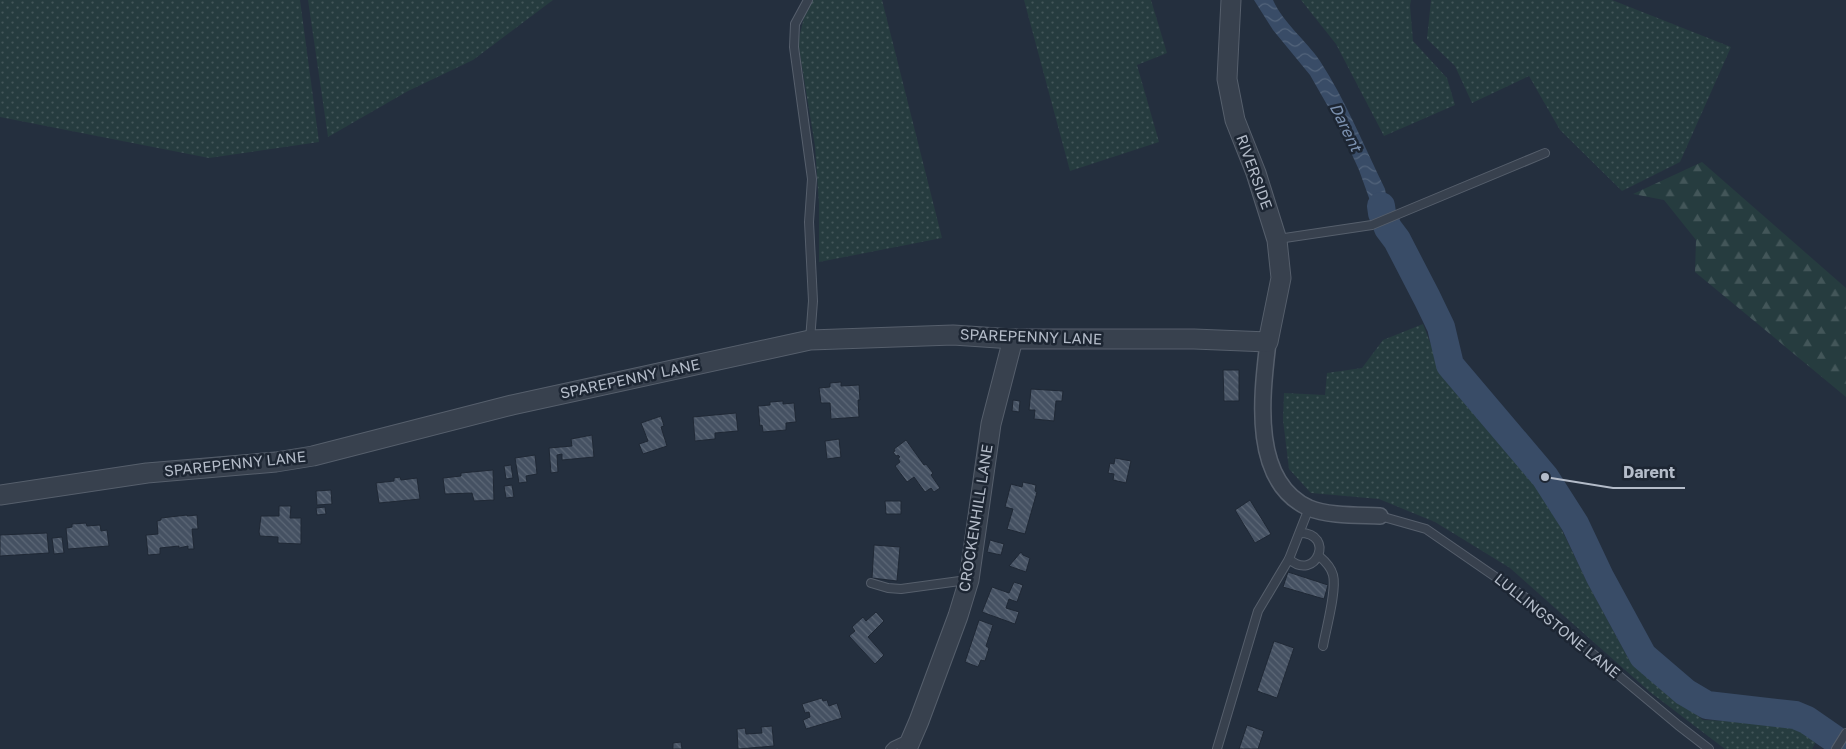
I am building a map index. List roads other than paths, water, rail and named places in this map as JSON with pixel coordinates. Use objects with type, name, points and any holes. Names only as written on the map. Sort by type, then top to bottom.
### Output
[{"type":"street","name":"RIVERSIDE","points":[[1231,0],[1227,79],[1235,120],[1256,172],[1277,240],[1281,278],[1268,342]]},
{"type":"street","name":"SPAREPENNY LANE","points":[[0,495],[147,473],[276,462],[313,456],[512,405],[810,340],[953,335],[1013,340],[1194,339],[1268,342]]},
{"type":"street","name":"CROCKENHILL LANE","points":[[898,746],[958,616],[969,580],[990,424],[1013,340]]},
{"type":"street","name":"LULLINGSTONE LANE","points":[[1268,342],[1264,378],[1263,422],[1266,450],[1278,482],[1295,500],[1309,508],[1320,511],[1380,516]]},
{"type":"lane","points":[[808,0],[795,24],[794,47],[812,179],[809,222],[813,301],[810,340]]},
{"type":"lane","points":[[1277,240],[1372,225],[1545,153]]},
{"type":"lane","points":[[1217,749],[1258,611],[1288,560],[1309,508]]},
{"type":"lane","name":"LULLINGSTONE LANE","points":[[1380,516],[1426,529],[1526,598],[1709,749]]},
{"type":"lane","points":[[1288,560],[1306,566],[1319,556],[1320,548],[1317,541],[1307,533],[1300,533]]},
{"type":"lane","points":[[1319,556],[1330,567],[1334,576],[1334,588],[1323,646]]},
{"type":"lane","points":[[870,583],[901,589],[969,580]]},
{"type":"lane","points":[[1836,749],[1845,734]]},
{"type":"water","points":[[1254,0],[1273,0],[1283,17],[1320,61],[1346,108],[1385,189],[1389,216],[1403,238],[1390,243],[1375,220],[1359,170],[1338,124],[1310,75],[1273,30]]},
{"type":"water","points":[[1795,701],[1846,734],[1846,749],[1832,749],[1793,723]]},
{"type":"waterway","name":"Darent","points":[[1381,206],[1388,228],[1397,240],[1441,327],[1450,365],[1545,477],[1575,524],[1600,577],[1643,656],[1685,692],[1707,705],[1795,715],[1807,720],[1846,747]]},
{"type":"place","name":"Darent","points":[[1545,477]]}]
